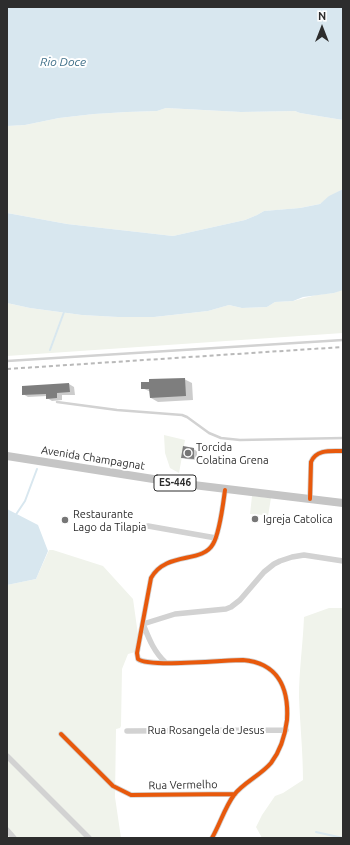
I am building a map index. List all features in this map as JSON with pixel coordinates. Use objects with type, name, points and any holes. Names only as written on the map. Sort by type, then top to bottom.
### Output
[{"type":"main road","name":"Avenida Champagnat","points":[[7,456],[225,490],[343,503]]},
{"type":"street","points":[[310,499],[311,462],[315,455],[320,452],[343,451]]},
{"type":"street","points":[[212,838],[235,794],[261,774],[271,763],[280,749],[286,730],[287,711],[284,688],[273,671],[266,666],[253,661],[243,660],[166,663],[144,662],[137,658],[137,653],[150,582],[153,574],[170,561],[202,553],[210,549],[216,538],[225,490]]},
{"type":"street","points":[[148,526],[216,538]]},
{"type":"street","points":[[143,624],[175,614],[226,609],[231,607],[274,564],[292,557],[304,556],[343,561]]},
{"type":"street","points":[[143,624],[148,638],[157,654],[166,663]]},
{"type":"street","name":"Rua Rosangela de Jesus","points":[[127,731],[286,730]]},
{"type":"street","name":"Rua Vermelho","points":[[61,734],[113,786],[132,795],[235,794]]},
{"type":"street","points":[[7,756],[90,838]]},
{"type":"street","points":[[7,830],[14,838]]},
{"type":"lane","points":[[7,361],[343,340]]},
{"type":"lane","points":[[57,402],[116,410],[182,415],[221,438],[240,440],[343,438]]},
{"type":"shaded area","points":[[166,108],[241,112],[295,111],[343,120],[343,189],[320,204],[300,208],[264,211],[245,220],[173,236],[67,224],[7,213],[7,126],[25,125],[59,118],[94,114],[157,111]]},
{"type":"shaded area","points":[[343,289],[343,333],[7,356],[7,303],[30,308],[82,315],[154,317],[208,311],[229,305],[242,308],[267,307],[275,302],[293,301],[316,295],[334,293]]},
{"type":"shaded area","points":[[164,435],[185,440],[179,473],[170,468],[165,453]]},
{"type":"shaded area","points":[[252,496],[271,498],[267,522],[263,521],[264,515],[250,514]]},
{"type":"shaded area","points":[[49,550],[103,566],[133,599],[140,649],[139,651],[128,654],[122,669],[121,726],[120,728],[116,729],[115,797],[121,838],[7,838],[7,585],[36,579]]},
{"type":"shaded area","points":[[329,608],[343,608],[343,838],[262,838],[256,827],[275,796],[283,793],[303,780],[299,697],[304,617]]},
{"type":"water","name":"Rio Doce","points":[[7,7],[343,7],[343,120],[295,111],[241,112],[166,108],[157,111],[94,114],[59,118],[25,125],[7,126]]},
{"type":"water","points":[[343,189],[343,290],[334,293],[303,297],[293,301],[275,302],[267,307],[242,308],[229,305],[208,311],[154,317],[82,315],[30,308],[7,303],[7,213],[67,224],[173,236],[245,220],[264,211],[300,208],[320,204],[329,196]]},
{"type":"water","points":[[7,509],[38,525],[48,551],[36,579],[7,585]]},
{"type":"building","points":[[185,378],[186,396],[150,398],[149,389],[141,389],[141,382],[149,382],[149,379]]},
{"type":"building","points":[[69,383],[70,392],[57,393],[57,398],[46,399],[46,394],[22,395],[22,386]]},
{"type":"building","name":"Torcida Colatina Grena","points":[[183,446],[194,448],[194,459],[181,458]]},
{"type":"waterway","points":[[50,350],[64,312]]},
{"type":"waterway","points":[[15,516],[25,501],[37,469]]},
{"type":"waterway","points":[[316,832],[343,838]]},
{"type":"railway","points":[[7,369],[343,347]]},
{"type":"cycle path","points":[[310,499],[311,462],[313,458],[324,452],[343,451]]},
{"type":"cycle path","points":[[212,838],[234,795],[271,763],[280,748],[284,737],[287,720],[286,698],[283,688],[279,679],[273,672],[265,666],[255,662],[243,660],[157,663],[145,662],[138,659],[137,653],[151,578],[165,564],[201,554],[208,550],[213,544],[219,525],[225,490]]},
{"type":"cycle path","points":[[61,734],[113,786],[131,795],[235,794]]},
{"type":"place","name":"Torcida Colatina Grena","points":[[188,453]]},
{"type":"place","name":"Igreja Catolica","points":[[255,519]]},
{"type":"place","name":"Restaurante Lago da Tilapia","points":[[65,520]]}]
